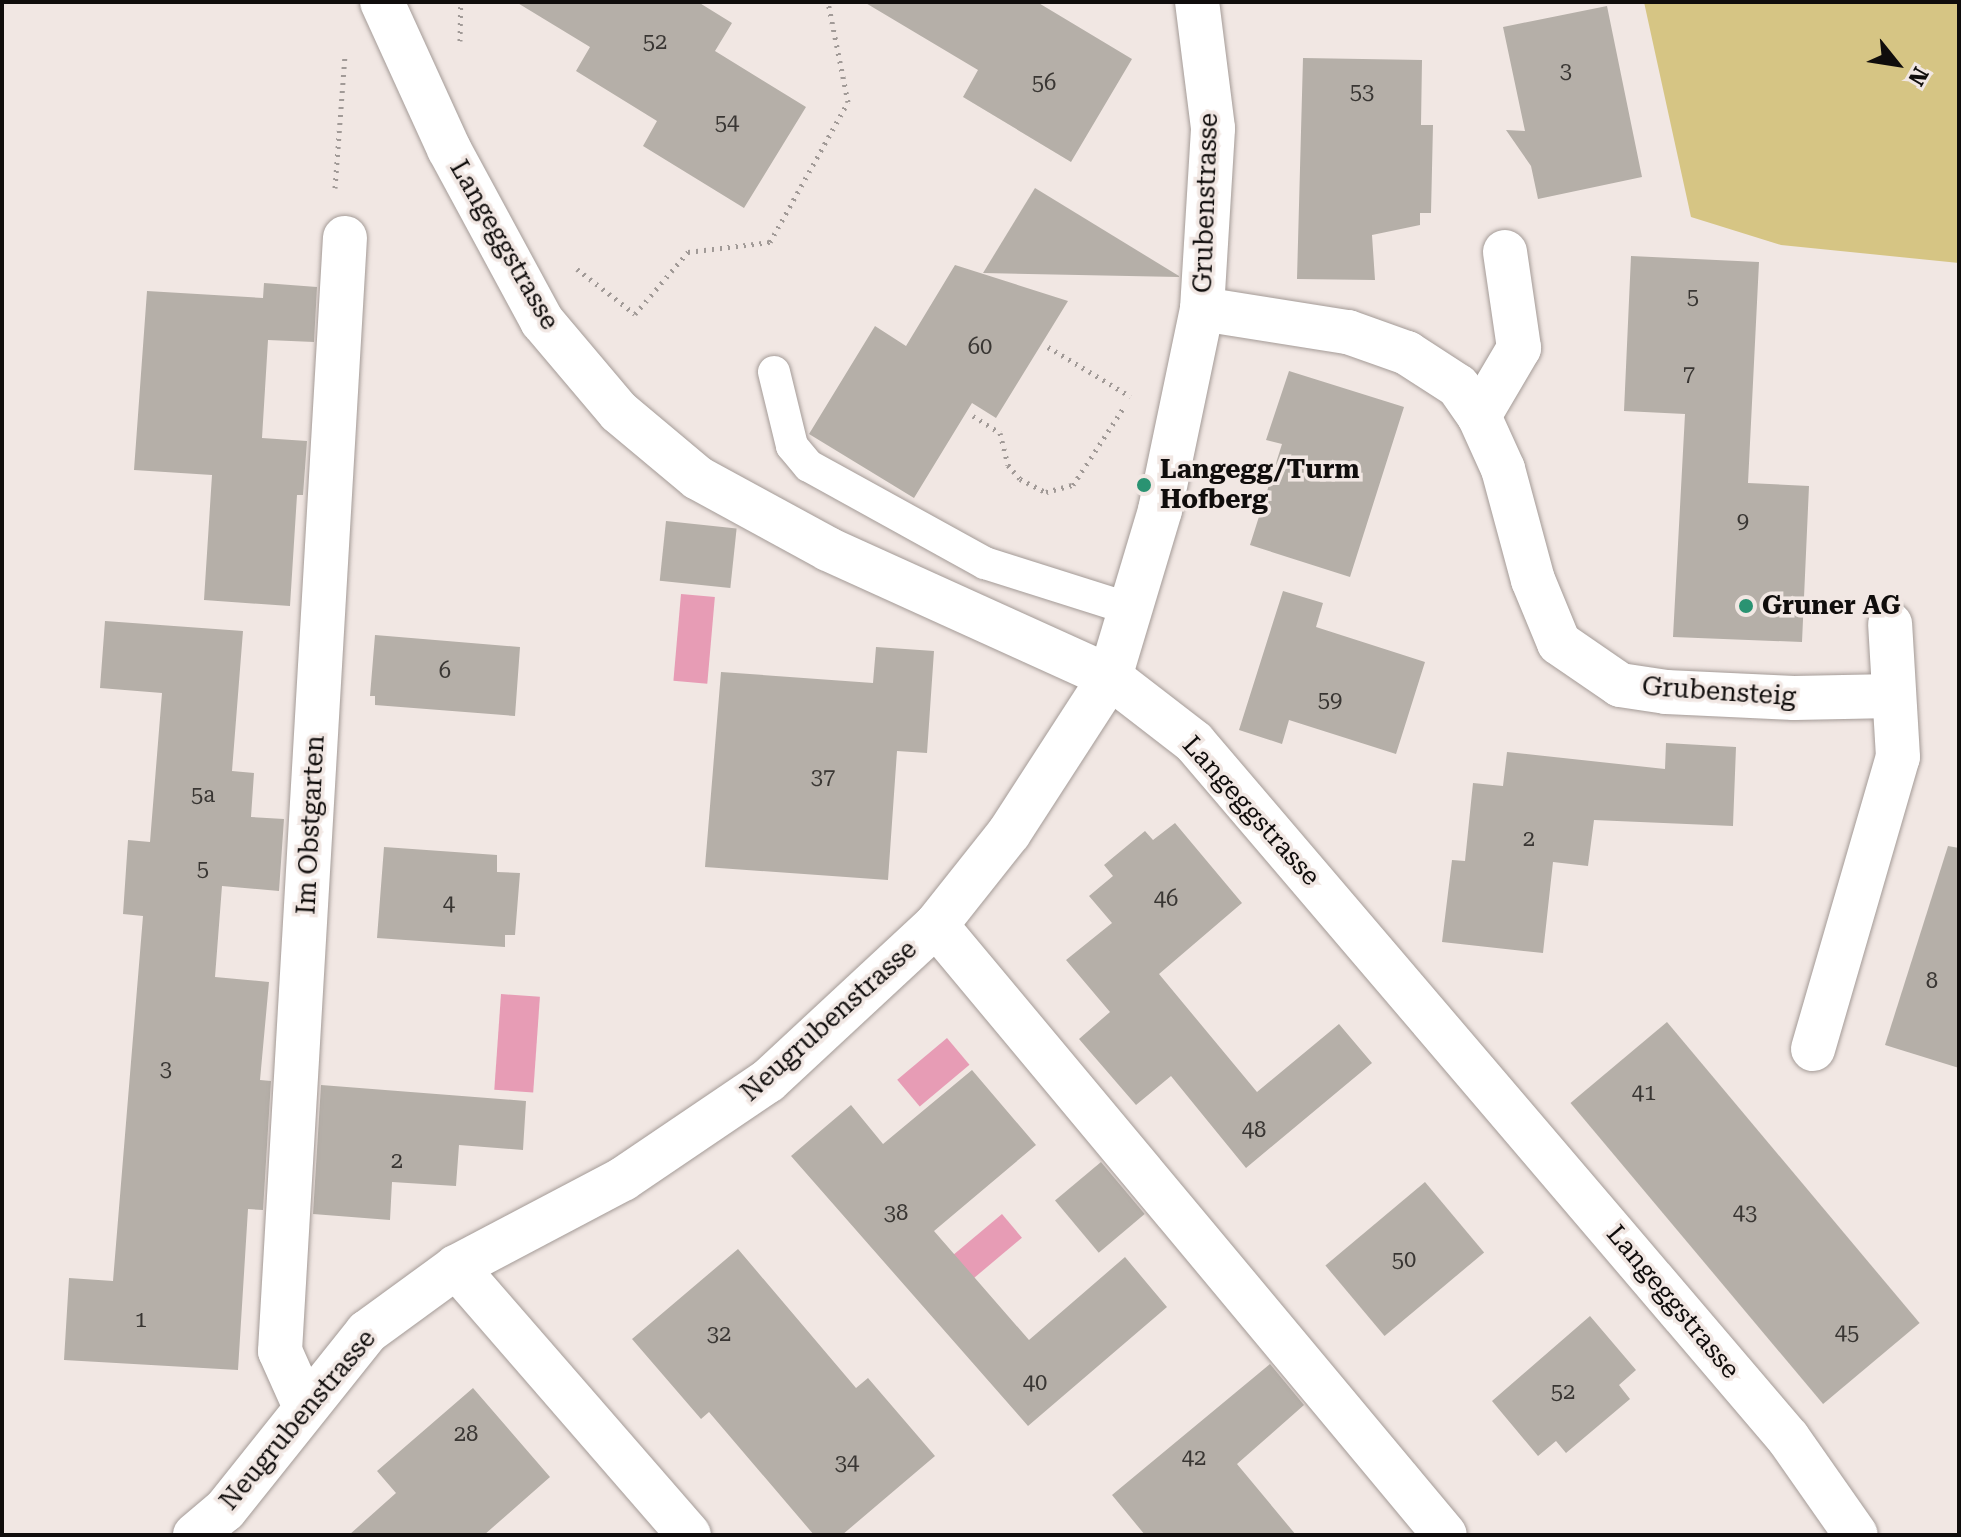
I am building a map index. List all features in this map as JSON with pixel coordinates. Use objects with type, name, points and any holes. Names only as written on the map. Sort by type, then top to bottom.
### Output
[{"type":"street","name":"Langeggstrasse","points":[[382,2],[449,149],[542,321],[619,412],[698,478],[789,528],[1110,677],[1194,742],[1788,1438],[1856,1535]]},
{"type":"street","name":"Grubenstrasse","points":[[1197,2],[1213,128],[1202,309]]},
{"type":"street","name":"Im Obstgarten","points":[[305,1407],[280,1351],[345,238]]},
{"type":"street","points":[[1479,416],[1519,348],[1505,252]]},
{"type":"street","name":"Neugrubenstrasse","points":[[195,1535],[225,1510],[367,1332],[456,1267],[623,1179],[708,1125],[768,1081],[936,925],[1009,833],[1110,677],[1160,510],[1202,309]]},
{"type":"street","name":"Grubensteig","points":[[1202,309],[1348,332],[1407,353],[1458,386],[1479,416],[1503,469],[1533,580],[1559,643],[1589,667],[1620,685],[1666,692],[1893,696]]},
{"type":"street","points":[[1813,1049],[1898,757],[1890,624]]},
{"type":"street","points":[[936,925],[1445,1535]]},
{"type":"street","points":[[456,1267],[689,1535]]},
{"type":"lane","points":[[774,372],[792,446],[809,466],[985,563],[1130,609]]},
{"type":"path","points":[[564,259],[635,314],[688,252],[770,242],[848,102],[828,2]]},
{"type":"path","points":[[345,238],[334,199],[346,48]]},
{"type":"path","points":[[1048,347],[1131,396],[1183,398]]},
{"type":"path","points":[[973,416],[1000,433],[1008,465],[1020,479],[1046,492],[1073,485],[1131,396]]},
{"type":"shaded area","points":[[1644,2],[1959,2],[1959,263],[1781,245],[1691,217]]},
{"type":"shaded area","points":[[681,594],[715,597],[707,684],[673,681]]},
{"type":"shaded area","points":[[501,994],[540,997],[533,1092],[494,1090]]},
{"type":"shaded area","points":[[947,1038],[969,1065],[920,1107],[897,1080]]},
{"type":"shaded area","points":[[1002,1214],[1022,1238],[950,1298],[930,1274]]},
{"type":"building","points":[[516,2],[698,2],[732,23],[715,51],[806,107],[744,208],[643,146],[657,121],[576,71],[590,47]]},
{"type":"building","points":[[864,2],[1037,2],[1132,59],[1071,162],[963,97],[978,70]]},
{"type":"building","points":[[1607,6],[1642,177],[1538,199],[1531,166],[1506,130],[1525,131],[1503,27]]},
{"type":"building","points":[[1303,58],[1422,60],[1421,125],[1433,125],[1431,213],[1420,213],[1420,225],[1372,235],[1375,280],[1297,279]]},
{"type":"building","points":[[1035,188],[1179,276],[1179,277],[983,273]]},
{"type":"building","points":[[1631,256],[1759,262],[1748,483],[1809,486],[1802,642],[1673,637],[1685,414],[1624,411]]},
{"type":"building","points":[[955,265],[1068,301],[996,418],[972,403],[914,498],[809,434],[875,326],[906,346]]},
{"type":"building","points":[[264,283],[317,287],[314,342],[268,340],[262,438],[307,441],[303,495],[297,495],[290,606],[204,600],[212,475],[134,470],[147,291],[263,298]]},
{"type":"building","points":[[1289,371],[1404,407],[1350,577],[1250,545],[1282,444],[1266,440]]},
{"type":"building","points":[[666,521],[737,528],[730,588],[660,581]]},
{"type":"building","points":[[1283,591],[1323,603],[1316,627],[1425,662],[1396,754],[1289,720],[1282,744],[1239,730]]},
{"type":"building","points":[[105,621],[243,631],[232,771],[254,773],[251,817],[284,819],[279,891],[222,886],[215,977],[269,982],[260,1080],[271,1081],[263,1210],[248,1209],[238,1370],[64,1360],[69,1278],[113,1281],[143,916],[123,914],[128,840],[150,842],[162,693],[100,688]]},
{"type":"building","points":[[375,635],[520,647],[515,716],[375,705],[375,696],[370,696]]},
{"type":"building","points":[[876,647],[934,651],[927,753],[897,751],[888,880],[705,867],[721,672],[873,683]]},
{"type":"building","points":[[1666,743],[1736,747],[1733,826],[1594,820],[1588,866],[1553,862],[1543,953],[1442,942],[1452,860],[1465,861],[1473,783],[1503,786],[1507,752],[1665,769]]},
{"type":"building","points":[[1175,823],[1242,903],[1159,974],[1257,1092],[1339,1024],[1372,1063],[1246,1168],[1171,1076],[1136,1105],[1079,1039],[1110,1012],[1066,960],[1112,923],[1089,896],[1113,876],[1104,865],[1145,831],[1153,840]]},
{"type":"building","points":[[1948,846],[1959,848],[1959,1068],[1885,1045]]},
{"type":"building","points":[[384,847],[497,855],[497,872],[520,873],[515,935],[505,935],[505,947],[377,938]]},
{"type":"building","points":[[1667,1022],[1920,1323],[1823,1404],[1570,1103]]},
{"type":"building","points":[[972,1070],[1036,1145],[934,1231],[1029,1340],[1125,1257],[1167,1307],[1028,1426],[791,1156],[851,1105],[883,1144]]},
{"type":"building","points":[[321,1085],[526,1101],[523,1150],[459,1145],[456,1186],[392,1182],[390,1220],[313,1214]]},
{"type":"building","points":[[1101,1162],[1145,1214],[1099,1253],[1055,1201]]},
{"type":"building","points":[[1425,1182],[1484,1252],[1385,1336],[1325,1266]]},
{"type":"building","points":[[738,1249],[856,1388],[868,1378],[935,1456],[842,1535],[814,1535],[709,1412],[701,1419],[632,1339]]},
{"type":"building","points":[[1590,1316],[1636,1370],[1619,1385],[1630,1399],[1566,1453],[1556,1441],[1538,1456],[1492,1401]]},
{"type":"building","points":[[1270,1364],[1304,1405],[1237,1464],[1296,1535],[1145,1535],[1112,1495]]},
{"type":"building","points":[[473,1388],[550,1477],[484,1535],[349,1535],[396,1493],[377,1471]]},
{"type":"place","name":"Langegg/Turm Hofberg","points":[[1144,485]]},
{"type":"place","name":"Gruner AG","points":[[1746,606]]}]
